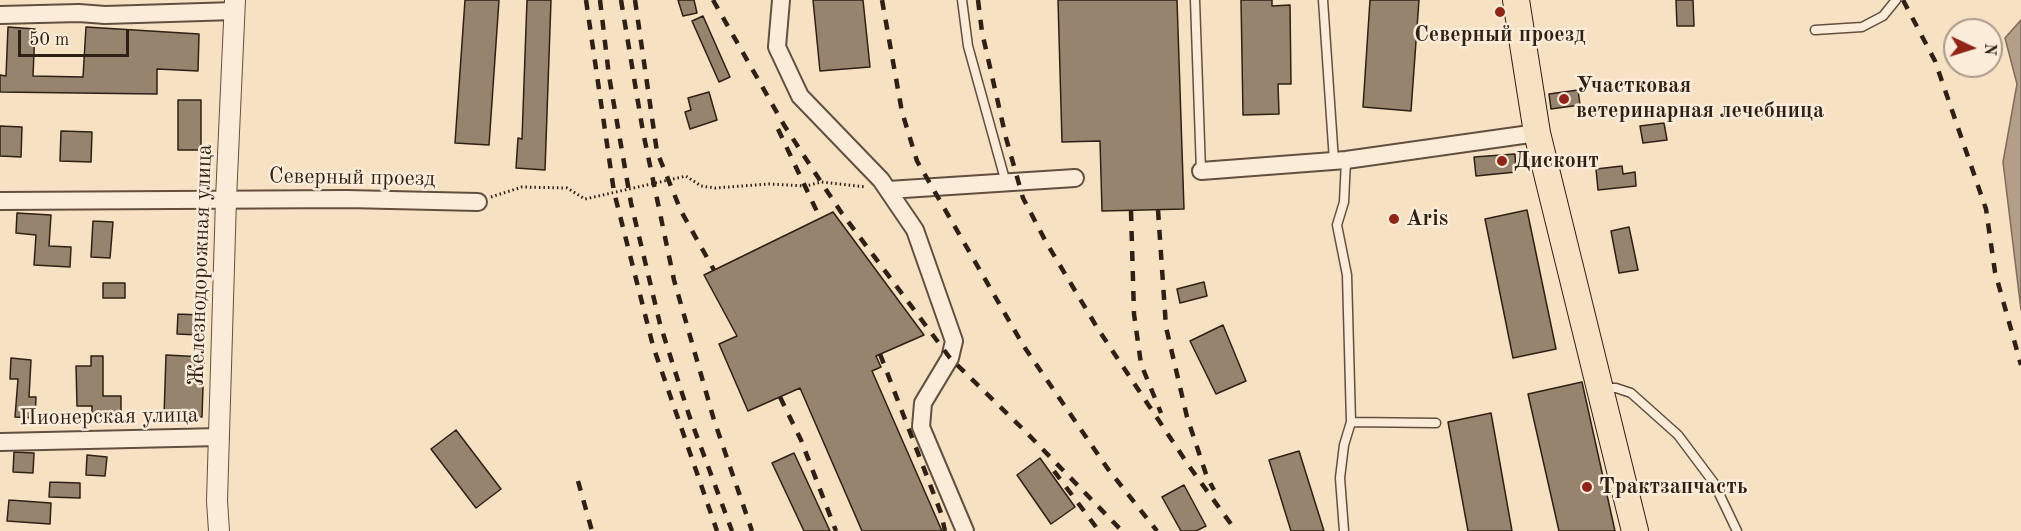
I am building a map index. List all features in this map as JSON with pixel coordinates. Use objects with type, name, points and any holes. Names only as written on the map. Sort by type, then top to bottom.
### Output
[{"type":"main road","points":[[1516,0],[1537,133],[1635,531]]},
{"type":"street","points":[[781,0],[777,47],[800,96],[881,180],[915,230],[954,341],[950,358],[923,404],[921,426],[964,531]]},
{"type":"street","points":[[0,15],[79,7],[105,15],[235,5]]},
{"type":"street","name":"Железнодорожная улица","points":[[219,531],[217,501],[226,199],[235,5]]},
{"type":"street","points":[[1201,171],[1340,160],[1537,133]]},
{"type":"street","points":[[888,190],[1075,178]]},
{"type":"street","name":"Северный проезд","points":[[0,201],[347,199],[478,202]]},
{"type":"street","name":"Пионерская улица","points":[[0,442],[220,437]]},
{"type":"lane","points":[[962,0],[968,46],[1006,183]]},
{"type":"lane","points":[[1194,0],[1201,171]]},
{"type":"lane","points":[[1323,0],[1344,202],[1337,225],[1347,275],[1351,422],[1344,445],[1340,477],[1344,531]]},
{"type":"lane","points":[[1815,30],[1862,27],[1882,16],[1896,0]]},
{"type":"lane","points":[[1600,388],[1616,388],[1631,393],[1678,435],[1714,483],[1737,531]]},
{"type":"lane","points":[[1351,422],[1436,423]]},
{"type":"path","points":[[478,202],[522,187],[567,188],[585,199],[686,176],[701,186],[715,188],[769,184],[806,186],[821,182],[888,190]]},
{"type":"shaded area","points":[[2021,20],[2021,310],[2003,162],[2017,84],[2005,38]]},
{"type":"building","points":[[465,0],[499,0],[489,145],[455,143]]},
{"type":"building","points":[[527,0],[551,0],[545,170],[516,168],[518,138],[522,139]]},
{"type":"building","points":[[678,0],[694,0],[697,13],[683,16]]},
{"type":"building","points":[[813,0],[863,0],[870,67],[820,71]]},
{"type":"building","points":[[1058,0],[1177,0],[1184,209],[1102,211],[1100,141],[1062,142]]},
{"type":"building","points":[[1241,0],[1272,0],[1272,6],[1290,5],[1291,84],[1278,84],[1279,114],[1243,115]]},
{"type":"building","points":[[1370,0],[1419,0],[1411,111],[1363,107]]},
{"type":"building","points":[[1676,0],[1693,0],[1694,26],[1677,26]]},
{"type":"building","points":[[703,16],[730,77],[719,82],[692,21]]},
{"type":"building","points":[[8,27],[35,29],[33,76],[83,77],[86,27],[199,34],[198,71],[157,69],[157,94],[0,92],[0,75],[6,76]]},
{"type":"building","name":"Участковая ветеринарная лечебница","points":[[1578,90],[1580,105],[1551,109],[1549,94]]},
{"type":"building","points":[[709,92],[717,120],[690,129],[685,112],[691,110],[688,98]]},
{"type":"building","points":[[178,100],[201,100],[201,150],[178,150]]},
{"type":"building","points":[[1664,123],[1667,140],[1643,143],[1640,126]]},
{"type":"building","points":[[0,126],[22,127],[21,157],[0,156]]},
{"type":"building","points":[[61,131],[92,132],[91,162],[60,161]]},
{"type":"building","points":[[1515,154],[1516,172],[1476,176],[1474,157]]},
{"type":"building","points":[[1622,166],[1623,174],[1635,172],[1636,186],[1598,190],[1596,169]]},
{"type":"building","points":[[1527,210],[1556,349],[1513,358],[1485,219]]},
{"type":"building","points":[[833,212],[924,335],[876,356],[881,367],[872,371],[942,531],[862,531],[800,388],[748,411],[719,344],[737,336],[704,275]]},
{"type":"building","points":[[17,213],[51,215],[49,246],[71,247],[70,267],[34,265],[36,235],[16,233]]},
{"type":"building","points":[[93,221],[113,222],[110,258],[91,257]]},
{"type":"building","points":[[1629,227],[1638,270],[1619,273],[1611,231]]},
{"type":"building","points":[[1204,282],[1207,296],[1180,303],[1177,289]]},
{"type":"building","points":[[103,283],[125,283],[125,298],[103,298]]},
{"type":"building","points":[[178,314],[201,315],[199,335],[177,334]]},
{"type":"building","points":[[1223,325],[1246,381],[1216,394],[1190,341]]},
{"type":"building","points":[[166,355],[204,357],[202,417],[164,416]]},
{"type":"building","points":[[91,356],[103,356],[103,396],[121,396],[121,416],[92,415],[92,406],[77,406],[76,366],[91,366]]},
{"type":"building","points":[[11,358],[31,360],[29,397],[36,397],[35,418],[15,417],[18,379],[10,379]]},
{"type":"building","points":[[1582,382],[1615,531],[1559,531],[1528,394]]},
{"type":"building","points":[[1491,413],[1512,531],[1468,531],[1448,422]]},
{"type":"building","points":[[456,430],[501,489],[476,508],[431,449]]},
{"type":"building","points":[[1299,451],[1324,531],[1291,531],[1269,460]]},
{"type":"building","points":[[14,452],[34,453],[33,473],[13,472]]},
{"type":"building","points":[[794,453],[830,531],[804,531],[772,463]]},
{"type":"building","points":[[87,455],[107,457],[105,476],[86,475]]},
{"type":"building","points":[[1040,458],[1075,507],[1051,524],[1017,475]]},
{"type":"building","points":[[50,482],[80,483],[80,498],[49,497]]},
{"type":"building","points":[[1184,485],[1206,526],[1196,531],[1181,531],[1162,497]]},
{"type":"building","points":[[9,500],[51,503],[50,524],[7,521]]},
{"type":"railway","points":[[586,0],[614,192],[653,346],[717,531]]},
{"type":"railway","points":[[600,0],[609,76],[631,203],[660,324],[689,415],[732,531]]},
{"type":"railway","points":[[621,0],[643,132],[674,280],[714,420],[752,531]]},
{"type":"railway","points":[[635,0],[657,152],[681,211],[714,270]]},
{"type":"railway","points":[[713,0],[784,125],[821,182],[950,358],[1122,531]]},
{"type":"railway","points":[[882,0],[902,112],[917,161],[1023,345],[1108,469],[1157,531]]},
{"type":"railway","points":[[978,0],[982,32],[1006,138],[1023,198],[1046,242],[1098,329],[1189,466],[1236,531]]},
{"type":"railway","points":[[1903,0],[1935,61],[1986,209],[1995,272],[2021,365]]},
{"type":"railway","points":[[778,129],[820,218]]},
{"type":"railway","points":[[1158,210],[1166,327],[1187,417],[1207,477],[1214,490]]},
{"type":"railway","points":[[1131,211],[1134,314],[1141,364],[1161,413]]},
{"type":"railway","points":[[880,354],[941,513],[945,531]]},
{"type":"railway","points":[[780,397],[801,440],[836,531]]},
{"type":"railway","points":[[1054,471],[1099,531]]},
{"type":"railway","points":[[578,481],[592,531]]},
{"type":"place","name":"Северный проезд","points":[[1500,12]]},
{"type":"place","name":"Участковая ветеринарная лечебница","points":[[1564,99]]},
{"type":"place","name":"Дисконт","points":[[1502,161]]},
{"type":"place","name":"Aris","points":[[1394,219]]},
{"type":"place","name":"Трактзапчасть","points":[[1587,487]]}]
